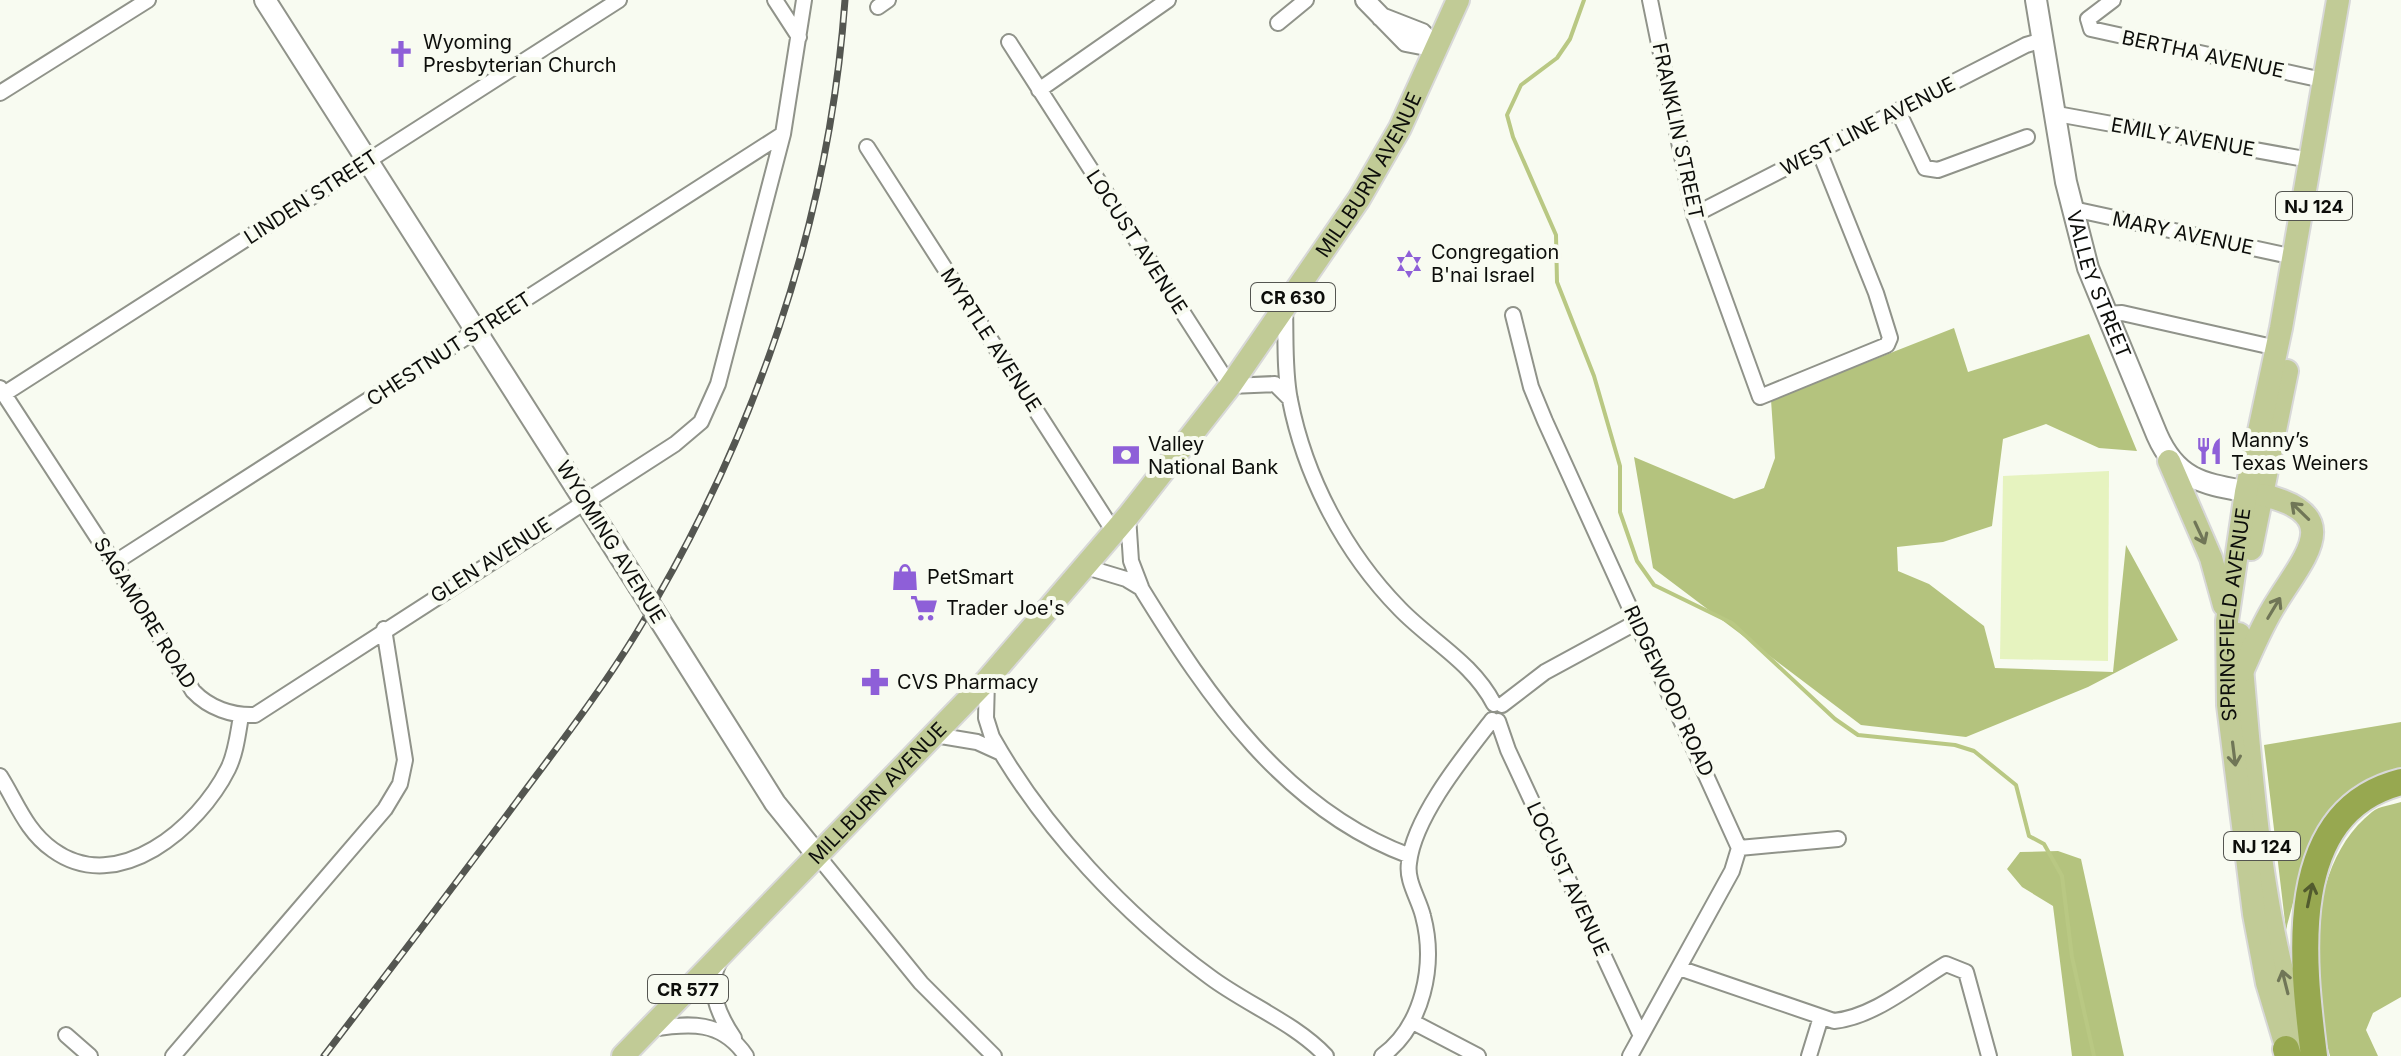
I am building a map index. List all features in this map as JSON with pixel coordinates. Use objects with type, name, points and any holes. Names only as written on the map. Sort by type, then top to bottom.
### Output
[{"type":"highway","points":[[2297,1055],[2303,947],[2315,871],[2327,842],[2343,818],[2373,793],[2401,782]]},
{"type":"main road","name":"WYOMING AVENUE","points":[[265,0],[585,499],[775,803],[817,855]]},
{"type":"main road","name":"MILLBURN AVENUE","points":[[623,1056],[987,680],[1121,524],[1230,386],[1359,199],[1400,128],[1458,0]]},
{"type":"main road","name":"VALLEY STREET","points":[[2036,0],[2073,209],[2088,268],[2169,461]]},
{"type":"main road","name":"SPRINGFIELD AVENUE","points":[[2297,1055],[2292,1009],[2272,919],[2239,631],[2255,493],[2277,348],[2327,81],[2338,0]]},
{"type":"main road","name":"SPRINGFIELD AVENUE","points":[[2297,1055],[2267,983],[2254,914],[2228,705],[2227,621],[2326,134],[2327,81]]},
{"type":"main road","points":[[2169,461],[2198,479],[2291,502],[2305,512],[2313,534],[2311,547],[2272,610],[2243,671]]},
{"type":"main road","points":[[2169,461],[2211,558],[2227,621]]},
{"type":"street","points":[[0,93],[148,0]]},
{"type":"street","name":"LINDEN STREET","points":[[2,391],[619,0]]},
{"type":"street","points":[[775,0],[799,37]]},
{"type":"street","name":"GLEN AVENUE","points":[[384,629],[688,435],[710,406],[783,134],[804,0]]},
{"type":"street","points":[[1039,90],[1168,0]]},
{"type":"street","points":[[1278,23],[1306,0]]},
{"type":"street","points":[[1365,0],[1381,17],[1422,33],[1437,48]]},
{"type":"street","name":"FRANKLIN STREET","points":[[1650,0],[1694,215],[1760,397],[1887,345],[1890,338],[1876,293],[1819,151]]},
{"type":"street","name":"BERTHA AVENUE","points":[[2113,0],[2088,19],[2095,31],[2327,81]]},
{"type":"street","name":"WEST LINE AVENUE","points":[[1694,215],[2026,45],[2043,40]]},
{"type":"street","name":"LOCUST AVENUE","points":[[1009,42],[1230,386]]},
{"type":"street","points":[[1898,111],[1925,168],[1938,170],[2027,137]]},
{"type":"street","name":"EMILY AVENUE","points":[[2057,114],[2310,160]]},
{"type":"street","name":"CHESTNUT STREET","points":[[114,563],[783,134]]},
{"type":"street","name":"MYRTLE AVENUE","points":[[867,147],[1121,524],[1141,588],[1184,657],[1250,744],[1352,830],[1410,856]]},
{"type":"street","name":"MARY AVENUE","points":[[2073,209],[2294,257]]},
{"type":"street","points":[[1285,308],[1290,399],[1315,479],[1348,542],[1399,608],[1476,674],[1498,704]]},
{"type":"street","points":[[2105,314],[2122,313],[2277,348]]},
{"type":"street","name":"RIDGEWOOD ROAD","points":[[1513,315],[1535,398],[1739,848]]},
{"type":"street","points":[[1230,386],[1275,384],[1290,399]]},
{"type":"street","name":"SAGAMORE ROAD","points":[[2,391],[193,691],[210,704],[241,716]]},
{"type":"street","points":[[1086,567],[1126,579],[1141,588]]},
{"type":"street","points":[[1382,1056],[1413,1022],[1425,977],[1428,948],[1423,914],[1409,877],[1410,856],[1429,812],[1495,720],[1488,713],[1545,672],[1637,622]]},
{"type":"street","points":[[0,776],[26,824],[53,850],[84,864],[123,864],[154,851],[213,790],[228,769],[241,716],[255,715],[384,629],[405,760],[400,784],[385,809],[173,1056]]},
{"type":"street","points":[[987,680],[986,718],[1001,753],[1069,844],[1161,939],[1326,1056]]},
{"type":"street","name":"LOCUST AVENUE","points":[[1495,720],[1641,1036]]},
{"type":"street","points":[[935,735],[977,742],[1001,753]]},
{"type":"street","points":[[1630,1056],[1732,871],[1739,848],[1838,839]]},
{"type":"street","name":"WYOMING AVENUE","points":[[817,855],[921,983],[994,1056]]},
{"type":"street","points":[[726,951],[716,967],[716,1008],[742,1050]]},
{"type":"street","points":[[1679,968],[1834,1021],[1851,1019],[1946,964],[1957,966],[1966,972],[1989,1056]]},
{"type":"street","points":[[1809,1056],[1821,1017]]},
{"type":"street","points":[[1413,1022],[1478,1056]]},
{"type":"street","points":[[649,1030],[682,1024],[704,1025],[742,1050]]},
{"type":"street","points":[[66,1035],[90,1056]]},
{"type":"green space","points":[[1954,328],[1968,372],[2089,334],[2137,451],[2099,448],[2046,424],[2003,439],[1992,526],[1943,542],[1897,547],[1898,571],[1929,584],[1984,626],[1995,668],[2113,672],[2126,545],[2178,640],[2088,687],[1966,737],[1861,725],[1653,568],[1634,457],[1734,499],[1764,488],[1775,458],[1771,400]]},
{"type":"green space","points":[[2109,471],[2108,661],[2000,659],[2003,476]]},
{"type":"green space","points":[[2401,722],[2401,772],[2374,778],[2351,791],[2334,808],[2309,853],[2286,930],[2264,745]]},
{"type":"green space","points":[[2401,802],[2401,997],[2373,1013],[2366,1030],[2378,1056],[2330,1056],[2318,994],[2316,960],[2324,893],[2334,862],[2350,835],[2375,810]]},
{"type":"green space","points":[[2058,851],[2081,859],[2124,1056],[2072,1056],[2053,906],[2022,887],[2007,869],[2020,852]]},
{"type":"waterway","points":[[1584,0],[1570,39],[1557,58],[1521,85],[1507,115],[1513,137],[1556,235],[1557,282],[1594,376],[1620,466],[1620,512],[1637,561],[1654,585],[1732,623],[1835,719],[1858,735],[1955,745],[1974,751],[2016,785],[2029,836],[2044,844],[2062,876],[2072,957],[2094,1056]]},
{"type":"railway","points":[[324,1056],[564,738],[637,632],[679,559],[750,407],[803,248],[822,167],[836,84],[845,0]]},
{"type":"place","name":"Wyoming Presbyterian Church","points":[[401,54]]},
{"type":"place","name":"Congregation B'nai Israel","points":[[1409,264]]},
{"type":"place","name":"Manny’s Texas Weiners","points":[[2209,451]]},
{"type":"place","name":"Valley National Bank","points":[[1126,455]]},
{"type":"place","name":"PetSmart","points":[[905,577]]},
{"type":"place","name":"Trader Joe's","points":[[924,608]]},
{"type":"place","name":"CVS Pharmacy","points":[[875,682]]}]
